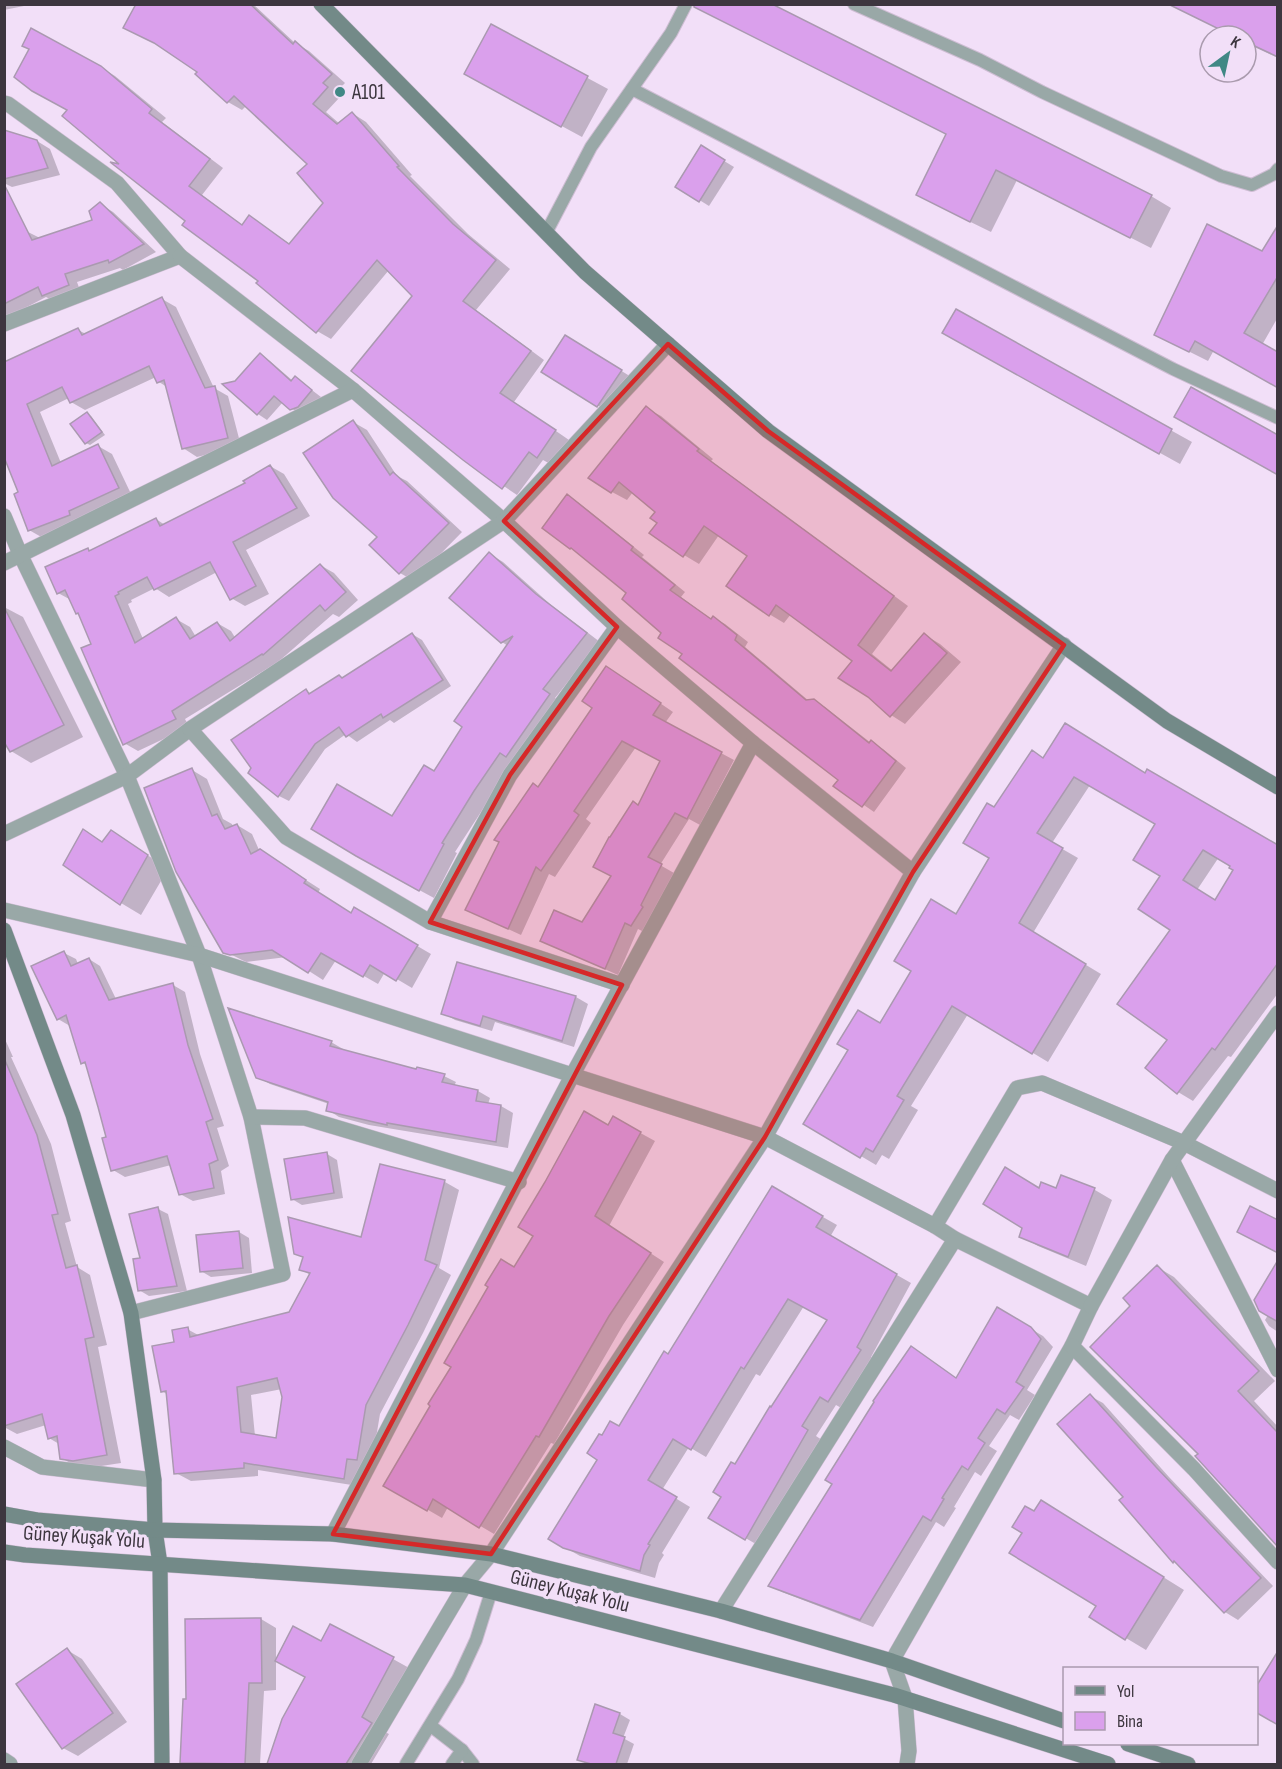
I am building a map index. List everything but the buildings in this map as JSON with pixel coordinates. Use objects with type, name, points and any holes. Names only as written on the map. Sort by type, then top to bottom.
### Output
[{"type":"main road","points":[[321,4],[585,272],[768,431],[1167,721],[1278,787]]},
{"type":"main road","points":[[4,930],[72,1115],[131,1313],[154,1480],[155,1530],[160,1564],[162,1764]]},
{"type":"main road","name":"Güney Kuşak Yolu","points":[[4,1514],[37,1520],[155,1530],[333,1534],[491,1554],[720,1611],[892,1661],[1063,1720]]},
{"type":"main road","name":"Güney Kuşak Yolu","points":[[4,1552],[465,1585],[905,1698],[1108,1764]]},
{"type":"main road","points":[[1134,1745],[1188,1764]]},
{"type":"street","points":[[4,104],[8,104],[117,183],[180,256],[352,390],[504,521],[618,627],[753,743],[913,872]]},
{"type":"street","points":[[4,324],[180,256]]},
{"type":"street","points":[[4,834],[127,776],[190,729],[504,521],[668,344]]},
{"type":"street","points":[[4,563],[352,390]]},
{"type":"street","points":[[4,516],[127,776],[199,955],[251,1117],[283,1274],[131,1313]]},
{"type":"street","points":[[430,922],[510,775],[618,627]]},
{"type":"street","points":[[359,1764],[465,1585],[491,1554],[765,1137],[913,872],[1064,645]]},
{"type":"street","points":[[190,729],[286,837],[430,922],[622,985]]},
{"type":"street","points":[[333,1534],[519,1182],[573,1074],[753,743]]},
{"type":"street","points":[[4,910],[199,955],[765,1137],[935,1226],[955,1239],[1091,1306]]},
{"type":"street","points":[[907,1764],[909,1750],[905,1698],[892,1661],[1072,1346],[1091,1306],[1172,1160],[1278,1013]]},
{"type":"street","points":[[935,1226],[1017,1088],[1042,1083],[1184,1143],[1278,1191]]},
{"type":"street","points":[[251,1117],[304,1118],[519,1182]]},
{"type":"street","points":[[1172,1160],[1272,1350],[1278,1370]]},
{"type":"street","points":[[720,1611],[955,1239]]},
{"type":"street","points":[[1072,1346],[1194,1469],[1278,1562]]},
{"type":"street","points":[[4,1447],[42,1467],[154,1480]]},
{"type":"street","points":[[4,1760],[10,1764]]},
{"type":"lane","points":[[546,233],[591,147],[671,33],[686,4]]},
{"type":"lane","points":[[854,4],[980,60],[1042,92],[1221,176],[1252,185],[1274,174],[1278,169]]},
{"type":"lane","points":[[632,89],[1163,364],[1278,418]]},
{"type":"lane","points":[[406,1764],[458,1680],[476,1640],[491,1592]]},
{"type":"lane","points":[[431,1726],[462,1750],[473,1764]]},
{"type":"lane","points":[[452,1764],[462,1750]]},
{"type":"highlighted area","points":[[668,344],[768,431],[1064,645],[913,872],[765,1137],[491,1554],[333,1534],[622,985],[430,922],[510,775],[617,627],[504,521]]},
{"type":"place","name":"A101","points":[[340,92]]}]
